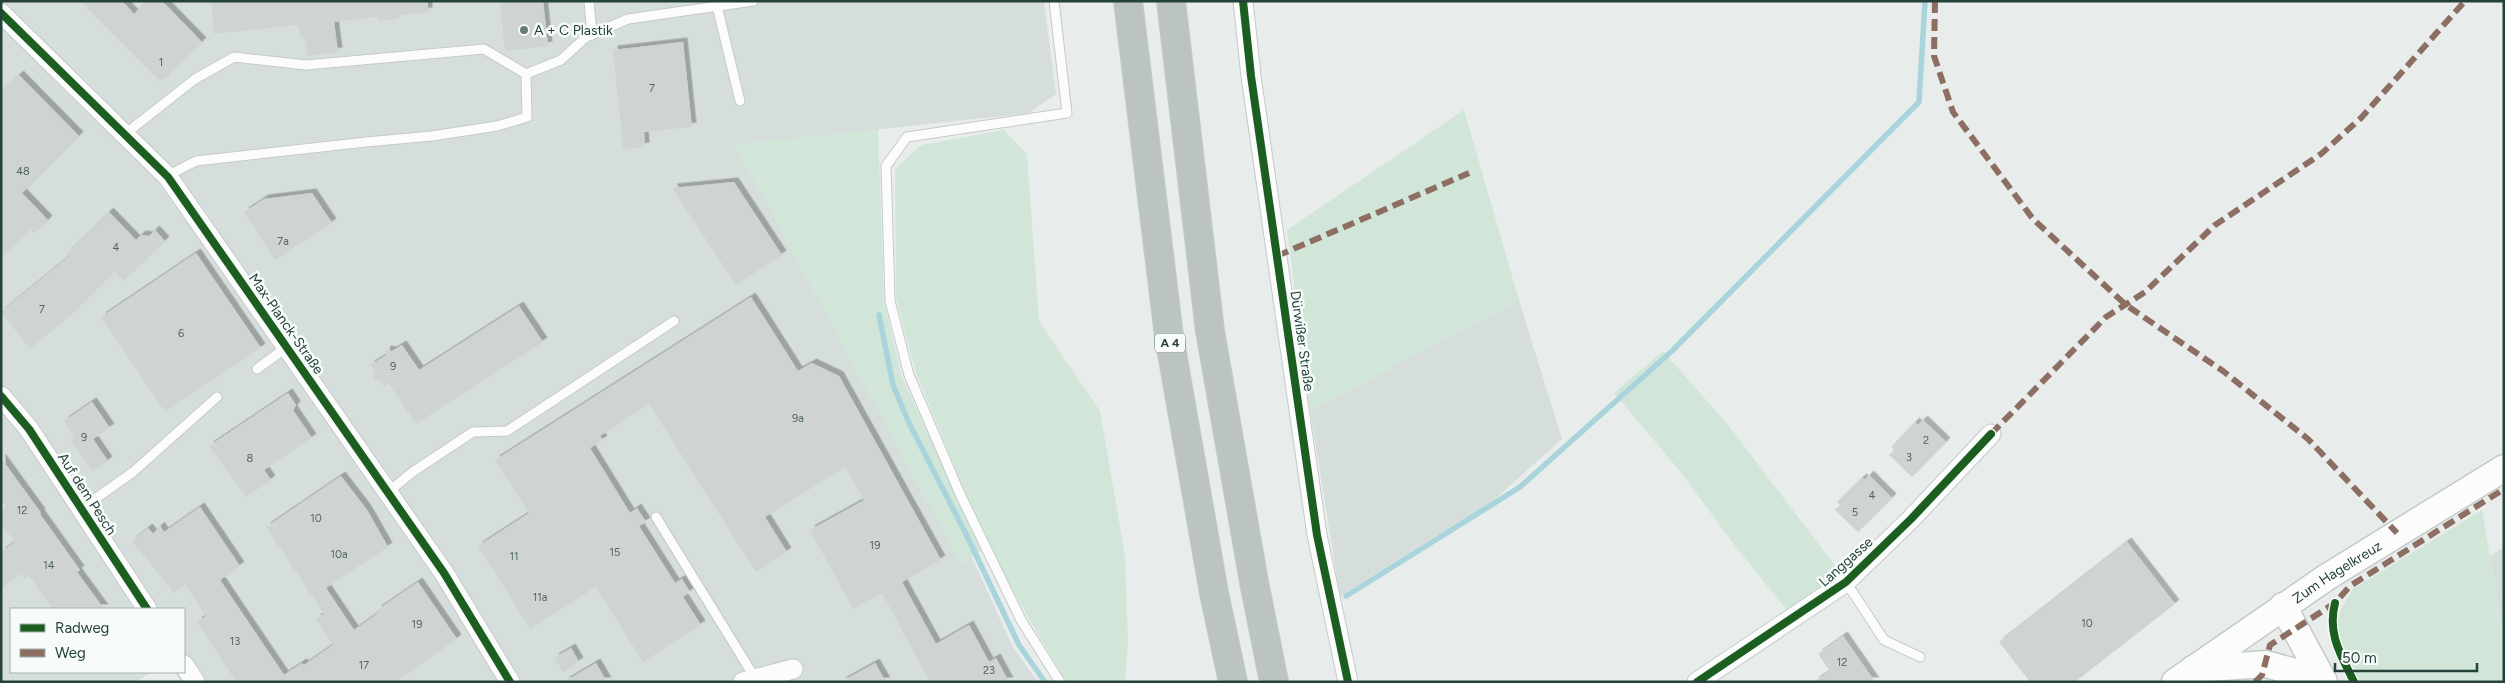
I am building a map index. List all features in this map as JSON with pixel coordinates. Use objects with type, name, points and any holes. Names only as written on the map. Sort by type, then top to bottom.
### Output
[{"type":"highway","name":"A 4","points":[[1128,1],[1169,336],[1213,584],[1233,682]]},
{"type":"highway","points":[[1171,1],[1210,331],[1254,582],[1274,682]]},
{"type":"main road","name":"Zum Hagelkreuz","points":[[2184,675],[2283,606],[2504,468]]},
{"type":"main road","points":[[2283,606],[2323,681]]},
{"type":"main road","points":[[2184,675],[2266,664],[2323,681]]},
{"type":"street","points":[[1,9],[8,1]]},
{"type":"street","name":"Dürwißer Straße","points":[[1243,1],[1251,76],[1317,535],[1348,682]]},
{"type":"street","name":"Max-Planck-Straße","points":[[1,13],[167,176],[444,573],[507,681]]},
{"type":"street","name":"Auf dem Pesch","points":[[1,396],[29,429],[146,608]]},
{"type":"street","name":"Langgasse","points":[[1697,682],[1846,582],[1910,519],[1990,434]]},
{"type":"street","points":[[185,667],[194,682]]},
{"type":"street","points":[[749,680],[793,669]]},
{"type":"lane","points":[[589,1],[592,35]]},
{"type":"lane","points":[[526,74],[561,60],[586,37],[628,19],[753,1]]},
{"type":"lane","points":[[1054,1],[1067,113],[907,137],[886,166],[890,301],[909,375],[960,494],[1022,620],[1060,682]]},
{"type":"lane","points":[[717,6],[740,101]]},
{"type":"lane","points":[[124,134],[195,79],[234,56],[306,65],[484,49],[526,74]]},
{"type":"lane","points":[[167,176],[196,161],[432,136],[497,126],[526,117],[526,74]]},
{"type":"lane","points":[[388,492],[414,471],[473,432],[507,431],[674,321]]},
{"type":"lane","points":[[257,369],[287,347]]},
{"type":"lane","points":[[81,509],[133,472],[217,397]]},
{"type":"lane","points":[[656,517],[749,680]]},
{"type":"lane","points":[[1846,582],[1884,640],[1920,657]]},
{"type":"shaded area","points":[[1,1],[1044,1],[1056,94],[1029,113],[736,145],[961,563],[971,556],[1013,647],[1038,682],[181,682],[176,673],[185,673],[185,608],[10,608],[10,673],[150,673],[136,682],[1,682]]},
{"type":"shaded area","points":[[1519,300],[1562,439],[1494,500],[1340,596],[1310,410]]},
{"type":"shaded area","points":[[2504,547],[2504,639],[2490,556]]},
{"type":"green space","points":[[1464,110],[1519,300],[1310,410],[1287,230]]},
{"type":"green space","points":[[878,129],[884,302],[902,377],[982,551],[960,563],[735,145]]},
{"type":"green space","points":[[1004,130],[1027,154],[1039,321],[1100,411],[1125,556],[1128,643],[1125,682],[1066,682],[1010,586],[964,489],[916,373],[896,298],[895,169],[921,145]]},
{"type":"green space","points":[[1663,351],[1729,426],[1842,575],[1790,614],[1735,546],[1679,470],[1614,393]]},
{"type":"green space","points":[[2482,510],[2504,639],[2504,682],[2358,682],[2339,644],[2336,618],[2353,589]]},
{"type":"building","points":[[80,1],[122,1],[134,14],[146,1],[162,1],[202,42],[161,82]]},
{"type":"building","name":"A + C Plastik","points":[[211,1],[428,1],[428,12],[399,15],[399,18],[378,21],[378,17],[334,22],[338,52],[307,56],[305,37],[300,37],[298,25],[214,34]]},
{"type":"building","points":[[500,1],[543,1],[548,46],[505,51]]},
{"type":"building","points":[[683,42],[692,127],[644,132],[645,147],[623,149],[613,50]]},
{"type":"building","points":[[19,75],[79,136],[22,193],[48,220],[34,234],[30,229],[1,257],[1,92]]},
{"type":"building","points":[[734,182],[782,255],[736,285],[672,188]]},
{"type":"building","points":[[312,193],[332,223],[275,260],[244,212],[264,199]]},
{"type":"building","points":[[109,212],[136,240],[141,235],[149,236],[155,230],[165,241],[123,281],[114,271],[67,318],[30,349],[1,312],[69,256],[67,253]]},
{"type":"building","points":[[196,253],[261,348],[165,412],[101,317]]},
{"type":"building","points":[[751,297],[798,371],[812,363],[839,376],[941,560],[902,582],[936,644],[969,625],[989,662],[996,658],[1009,682],[930,682],[882,593],[853,609],[810,530],[864,500],[845,467],[765,517],[787,552],[756,572],[649,404],[600,436],[603,440],[590,448],[630,513],[637,508],[646,522],[639,526],[675,583],[682,579],[690,592],[683,597],[701,625],[643,662],[596,587],[530,629],[478,546],[529,513],[495,460]]},
{"type":"building","points":[[519,306],[543,342],[416,424],[389,384],[384,387],[381,381],[373,379],[375,372],[370,365],[385,356],[386,350],[392,351],[402,345],[419,370]]},
{"type":"building","points":[[288,393],[296,405],[293,410],[312,438],[264,470],[271,480],[246,497],[209,446]]},
{"type":"building","points":[[92,402],[110,428],[93,439],[108,461],[92,472],[70,439],[74,436],[64,421]]},
{"type":"building","points":[[1923,420],[1946,442],[1912,477],[1889,455],[1894,450],[1891,447],[1915,422],[1918,425]]},
{"type":"building","points":[[1,458],[80,570],[77,572],[103,608],[52,608],[29,576],[25,579],[21,574],[1,588],[1,552],[15,542],[1,523],[1,512],[7,508],[1,499]]},
{"type":"building","points":[[1869,475],[1892,498],[1858,532],[1835,510],[1840,505],[1837,502],[1862,478],[1865,480]]},
{"type":"building","points":[[341,476],[367,510],[388,547],[326,588],[354,630],[378,613],[377,610],[418,582],[457,639],[395,682],[236,682],[197,622],[206,616],[184,583],[174,593],[132,541],[148,528],[153,534],[160,526],[164,532],[200,507],[240,566],[220,580],[284,675],[302,663],[304,665],[333,645],[316,619],[324,614],[266,527]]},
{"type":"building","points":[[2127,542],[2175,604],[2075,682],[2030,682],[1999,642]]},
{"type":"building","points":[[1843,636],[1875,682],[1814,682],[1830,671],[1818,654]]},
{"type":"building","points":[[571,648],[579,662],[563,672],[554,658]]},
{"type":"building","points":[[596,663],[607,682],[564,682]]},
{"type":"building","points":[[875,663],[886,682],[841,682]]},
{"type":"waterway","points":[[1346,596],[1520,487],[1673,350],[1919,102],[1925,1]]},
{"type":"waterway","points":[[879,315],[893,385],[909,423],[966,534],[1019,645],[1045,682]]},
{"type":"marked path","points":[[1935,1],[1934,56],[1953,112],[2033,219],[2126,305],[2223,371],[2308,439],[2397,533]]},
{"type":"marked path","points":[[1991,434],[2106,317],[2145,292],[2215,225],[2321,154],[2361,118],[2465,1]]},
{"type":"marked path","points":[[1277,256],[1469,173]]},
{"type":"marked path","points":[[2255,682],[2262,675],[2270,645],[2335,603],[2350,586],[2504,489]]},
{"type":"cycle path","points":[[1243,1],[1251,76],[1317,535],[1348,682]]},
{"type":"cycle path","points":[[1,13],[168,177],[444,573],[510,682]]},
{"type":"cycle path","points":[[1,396],[29,429],[146,608]]},
{"type":"cycle path","points":[[1697,682],[1846,582],[1911,519],[1991,434]]},
{"type":"cycle path","points":[[2335,603],[2333,614],[2334,634],[2340,653],[2354,682]]},
{"type":"place","name":"A + C Plastik","points":[[524,30]]}]
